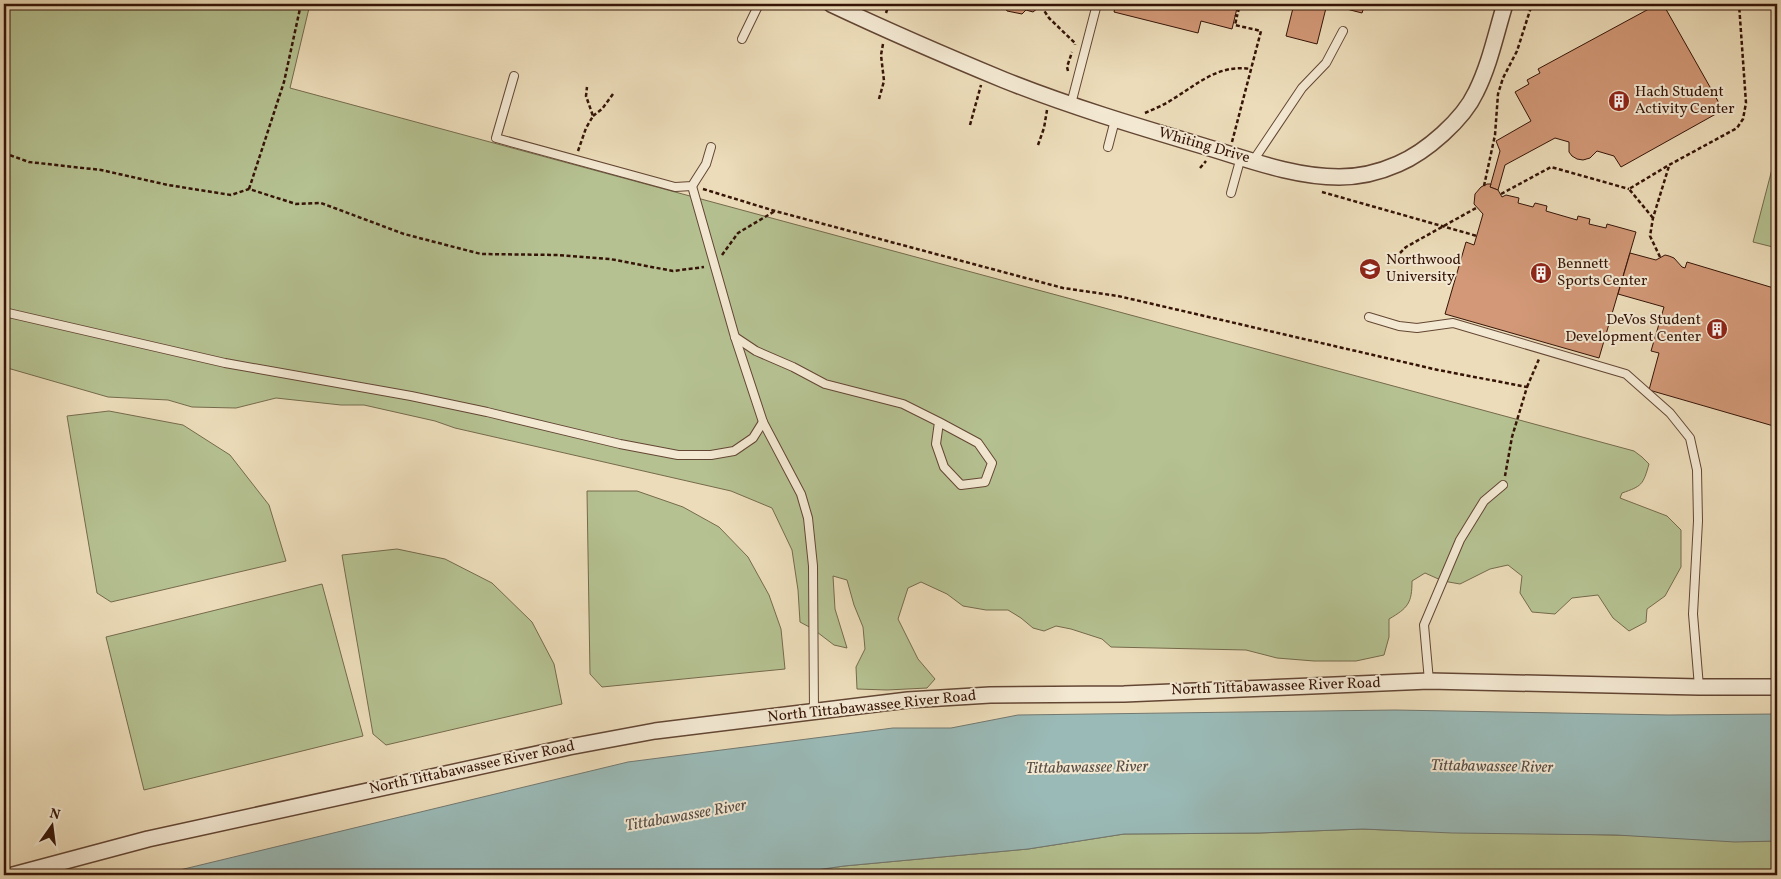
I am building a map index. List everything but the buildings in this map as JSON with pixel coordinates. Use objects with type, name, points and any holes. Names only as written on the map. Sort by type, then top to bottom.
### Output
[{"type":"street","name":"Whiting Drive","points":[[831,4],[984,71],[1115,120],[1305,174],[1340,177],[1375,173],[1400,163],[1423,150],[1451,127],[1476,93],[1505,4]]},
{"type":"street","name":"North Tittabawassee River Road","points":[[13,875],[148,839],[569,747],[655,731],[908,700],[990,695],[1124,694],[1430,681],[1777,687]]},
{"type":"lane","points":[[742,39],[759,4]]},
{"type":"lane","points":[[1071,104],[1098,4]]},
{"type":"lane","points":[[1231,193],[1247,159],[1302,88],[1326,63],[1343,31]]},
{"type":"lane","points":[[514,76],[496,138],[675,187],[692,186]]},
{"type":"lane","points":[[1108,147],[1115,120]]},
{"type":"lane","points":[[711,147],[706,164],[692,186],[735,337],[763,422],[801,494],[808,518],[813,566],[814,713]]},
{"type":"lane","points":[[4,312],[225,363],[411,396],[620,444],[678,455],[711,455],[734,451],[753,438],[763,422]]},
{"type":"lane","points":[[1369,317],[1399,326],[1417,328],[1453,323],[1544,348],[1626,374],[1670,413],[1690,438],[1696,470],[1698,503],[1693,614],[1699,687]]},
{"type":"lane","points":[[735,337],[756,351],[793,367],[825,384],[902,404],[939,422],[978,443],[992,463],[985,482],[961,485],[944,468],[936,444],[939,422]]},
{"type":"lane","points":[[1430,681],[1424,625],[1460,540],[1484,501],[1503,485]]},
{"type":"path","points":[[249,189],[284,82],[301,4]]},
{"type":"path","points":[[880,99],[884,81],[881,55],[887,4]]},
{"type":"path","points":[[886,9],[901,5],[952,8],[975,4]]},
{"type":"path","points":[[1200,168],[1232,142],[1252,69],[1261,31],[1235,25],[1240,4]]},
{"type":"path","points":[[1484,186],[1495,135],[1498,94],[1503,78],[1517,52],[1532,4]]},
{"type":"path","points":[[1629,189],[1737,128],[1743,119],[1746,103],[1739,4]]},
{"type":"path","points":[[1041,6],[1049,18],[1075,43],[1067,67],[1068,73]]},
{"type":"path","points":[[1139,115],[1172,100],[1193,85],[1225,69],[1240,67],[1252,69]]},
{"type":"path","points":[[970,125],[984,71]]},
{"type":"path","points":[[588,87],[586,96],[593,116]]},
{"type":"path","points":[[576,160],[586,128],[593,116],[602,109],[613,94]]},
{"type":"path","points":[[1038,145],[1044,128],[1048,106],[1057,99]]},
{"type":"path","points":[[4,153],[29,162],[101,170],[168,185],[231,195],[249,189],[296,204],[321,203],[404,234],[481,254],[558,255],[610,259],[673,271],[714,266],[738,233],[775,211]]},
{"type":"path","points":[[1660,257],[1650,236],[1653,218],[1669,165]]},
{"type":"path","points":[[1501,194],[1551,167],[1629,189],[1653,218]]},
{"type":"path","points":[[692,186],[775,211],[1063,288],[1118,296],[1438,370],[1526,387]]},
{"type":"path","points":[[1319,191],[1477,236]]},
{"type":"path","points":[[1400,253],[1406,246],[1476,208]]},
{"type":"path","points":[[1503,485],[1512,437],[1526,387],[1544,348]]},
{"type":"green space","points":[[4,4],[310,4],[290,88],[1634,451],[1649,464],[1647,471],[1641,484],[1622,493],[1620,498],[1667,516],[1681,530],[1681,567],[1665,596],[1647,609],[1646,622],[1629,631],[1613,618],[1598,595],[1572,598],[1555,614],[1532,612],[1520,593],[1522,576],[1508,565],[1490,569],[1460,584],[1443,581],[1425,573],[1412,581],[1410,600],[1405,608],[1389,619],[1389,637],[1384,655],[1356,661],[1314,661],[1277,658],[1246,650],[1111,647],[1102,639],[1071,629],[1056,626],[1044,631],[1033,628],[1008,610],[986,610],[963,606],[947,594],[921,582],[908,588],[898,619],[918,659],[935,679],[927,688],[857,689],[856,667],[865,649],[863,627],[847,580],[833,576],[835,609],[847,648],[834,645],[800,622],[798,590],[792,550],[772,508],[731,491],[455,428],[435,421],[364,405],[341,405],[276,398],[236,408],[192,407],[168,400],[108,397],[4,367]]},
{"type":"green space","points":[[1777,150],[1777,248],[1753,242]]},
{"type":"green space","points":[[109,411],[183,425],[230,455],[269,505],[286,561],[111,602],[97,593],[67,416]]},
{"type":"green space","points":[[587,491],[637,491],[683,507],[719,527],[748,557],[769,595],[781,629],[785,669],[602,687],[590,674]]},
{"type":"green space","points":[[397,549],[445,559],[492,583],[532,622],[554,664],[562,704],[386,745],[373,734],[342,555]]},
{"type":"green space","points":[[322,584],[363,736],[144,790],[106,637]]},
{"type":"green space","points":[[1363,829],[1777,841],[1777,875],[781,875],[844,866],[1028,849],[1124,834],[1259,833]]},
{"type":"water","name":"Tittabawassee River","points":[[1395,710],[1668,715],[1777,714],[1777,841],[1735,842],[1616,835],[1452,833],[1363,829],[1259,833],[1124,834],[1028,849],[844,866],[781,875],[159,875],[628,762],[893,728],[951,728],[1018,715]]},
{"type":"place","name":"Hach Student Activity Center","points":[[1619,101]]},
{"type":"place","name":"Northwood University","points":[[1370,269]]},
{"type":"place","name":"Bennett Sports Center","points":[[1541,273]]},
{"type":"place","name":"DeVos Student Development Center","points":[[1717,329]]}]
